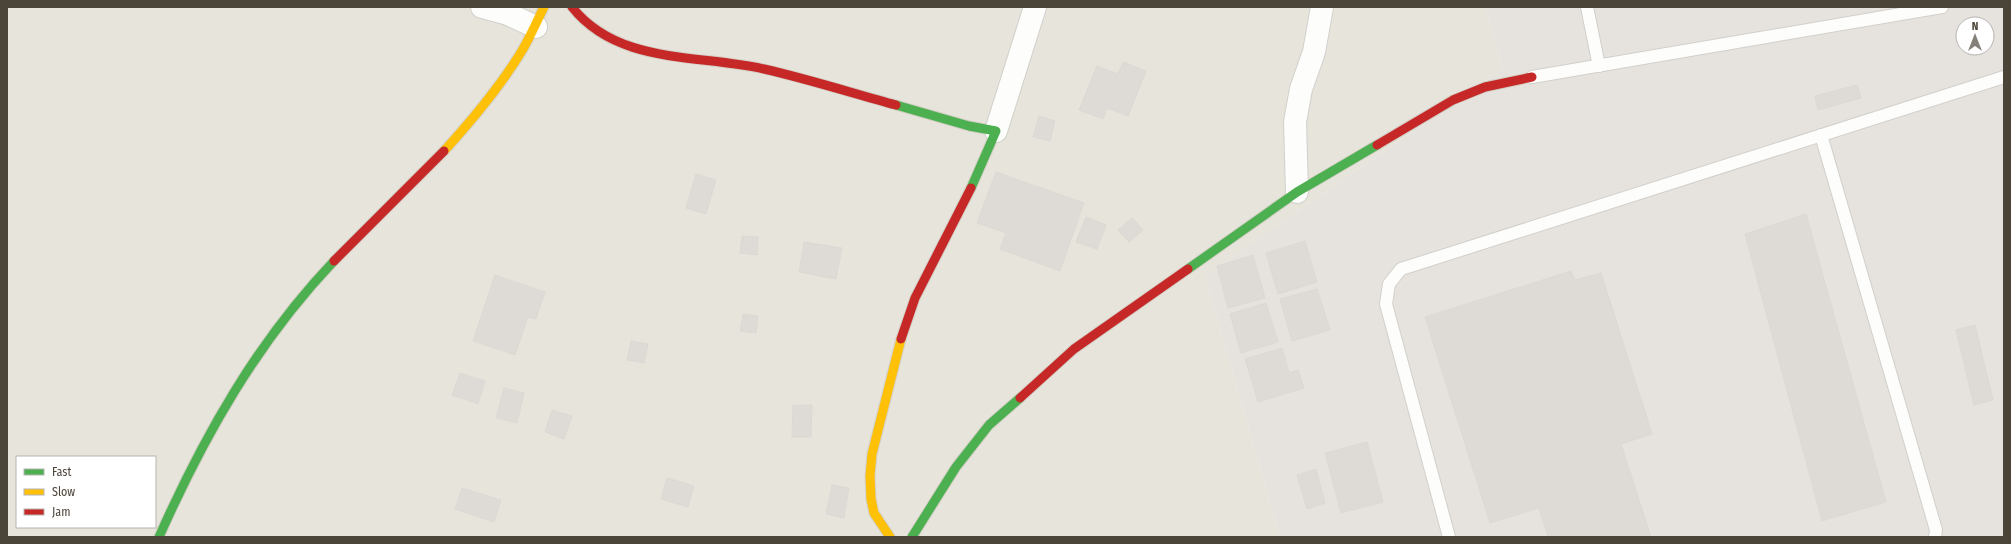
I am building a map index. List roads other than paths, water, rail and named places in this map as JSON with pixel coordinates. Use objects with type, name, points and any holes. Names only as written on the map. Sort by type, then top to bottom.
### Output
[{"type":"street","points":[[159,537],[186,477],[223,409],[272,334],[310,287],[350,244],[456,140],[500,87],[540,17],[508,14],[482,7]]},
{"type":"street","points":[[572,7],[583,22],[600,35],[630,47],[671,55],[763,68],[926,113],[976,129],[996,131]]},
{"type":"street","points":[[890,537],[875,515],[870,495],[869,474],[872,454],[904,326],[915,298],[967,197],[996,131],[1035,7]]},
{"type":"street","points":[[1297,192],[1295,122],[1301,89],[1314,52],[1322,7]]},
{"type":"street","points":[[912,537],[956,467],[989,425],[1074,349],[1297,192],[1453,100],[1486,87],[1532,77]]},
{"type":"lane","points":[[1587,7],[1598,66]]},
{"type":"lane","points":[[1532,77],[1942,7]]},
{"type":"lane","points":[[1449,537],[1386,304],[1389,284],[1400,269],[2004,77]]},
{"type":"lane","points":[[1821,135],[1936,530],[1935,537]]}]
